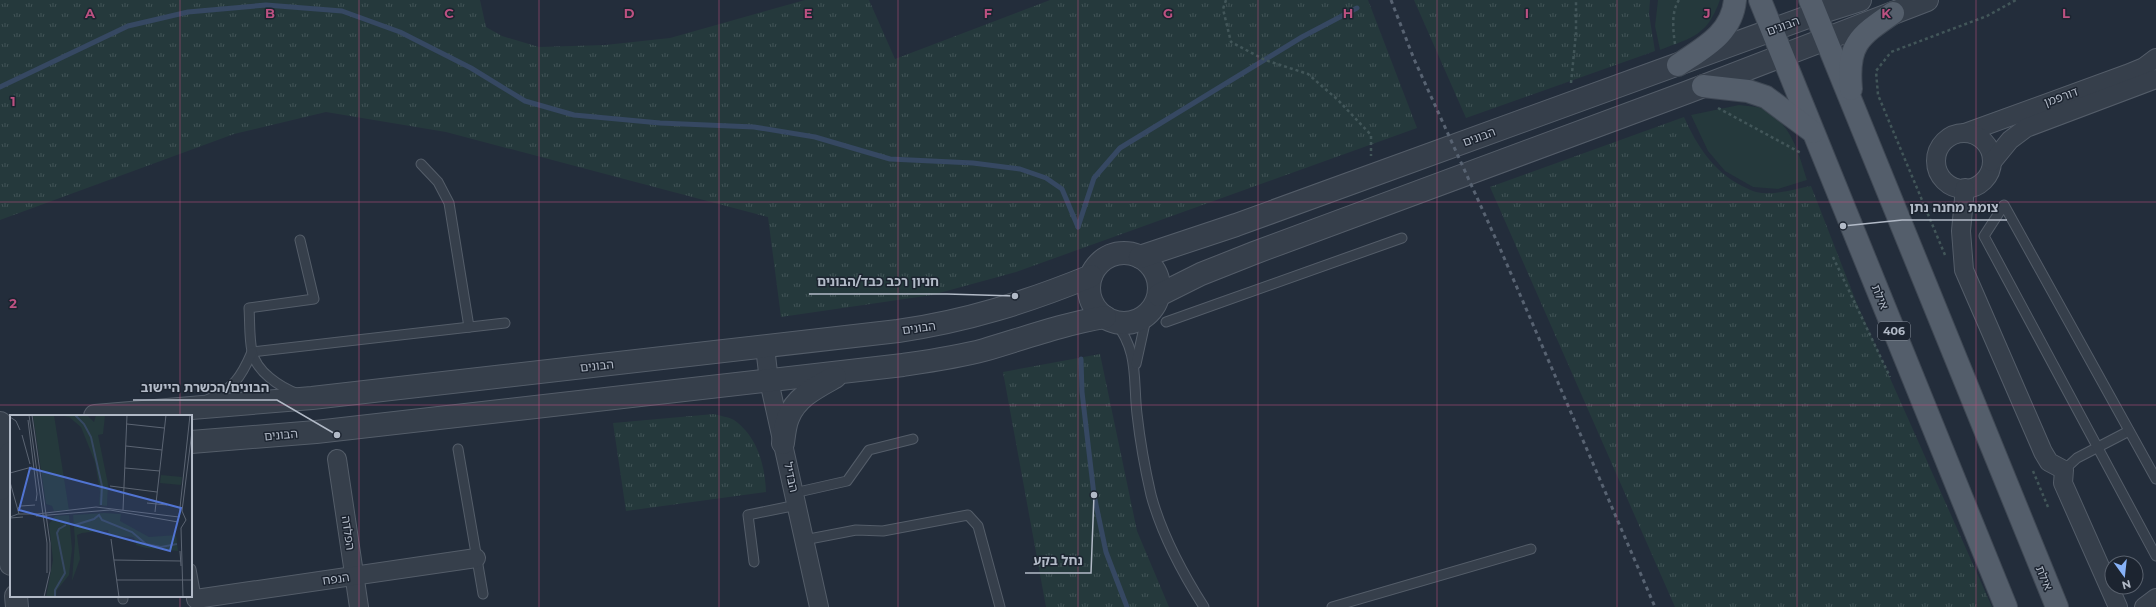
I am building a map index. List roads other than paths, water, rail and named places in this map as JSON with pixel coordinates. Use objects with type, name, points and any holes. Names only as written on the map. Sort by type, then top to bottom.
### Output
[{"type":"main road","points":[[1678,64],[1716,39],[1727,26],[1734,8],[1735,0]]},
{"type":"main road","name":"406","points":[[1760,0],[1774,30]]},
{"type":"main road","name":"אילת","points":[[1813,7],[2057,607]]},
{"type":"main road","points":[[1853,104],[1849,68],[1855,45],[1868,30],[1892,13]]},
{"type":"main road","name":"אילת","points":[[1774,30],[1828,168],[2006,607]]},
{"type":"main road","points":[[1703,86],[1748,91],[1766,97],[1814,132]]},
{"type":"street","name":"הבונים","points":[[1140,257],[1188,242],[1774,30],[1813,7],[1860,0]]},
{"type":"street","points":[[1159,295],[1201,274],[1250,255],[1703,86],[1783,54],[1927,0]]},
{"type":"street","name":"דורפמן","points":[[1965,133],[2127,74],[2144,67],[2156,58]]},
{"type":"street","name":"דורפמן","points":[[1992,162],[2010,140],[2026,128],[2156,79]]},
{"type":"street","points":[[1965,133],[1973,134],[1987,145],[1992,162],[1986,178],[1979,184],[1965,188],[1952,186],[1944,180],[1939,172],[1937,163],[1941,145],[1948,138],[1965,133]]},
{"type":"street","points":[[1965,188],[1961,246],[1967,278],[2043,452],[2049,462],[2064,470],[2063,483],[2118,607]]},
{"type":"street","points":[[1129,253],[1140,257],[1150,264],[1156,273],[1159,284],[1159,295],[1155,306],[1156,318],[1127,323],[1110,320],[1096,309],[1091,299],[1089,287],[1091,276],[1097,266],[1106,258],[1117,254],[1129,253]]},
{"type":"street","name":"הבונים","points":[[108,415],[312,398],[766,347],[940,325],[1018,304],[1091,276]]},
{"type":"street","name":"הבונים","points":[[192,442],[316,432],[844,372],[947,358],[983,350],[1076,322],[1110,320]]},
{"type":"street","name":"הבדיל","points":[[766,347],[769,381],[819,607]]},
{"type":"street","points":[[783,442],[788,417],[797,403],[811,390],[844,372]]},
{"type":"street","points":[[0,415],[10,416]]},
{"type":"street","points":[[0,423],[8,439],[10,448]]},
{"type":"street","name":"הפלדה","points":[[337,459],[359,607]]},
{"type":"street","points":[[10,466],[4,483],[10,552]]},
{"type":"street","name":"הנפח","points":[[197,603],[355,576],[476,558]]},
{"type":"street","points":[[16,597],[17,607]]},
{"type":"street","points":[[2144,607],[2156,598]]},
{"type":"lane","points":[[421,164],[438,182],[449,203],[469,327]]},
{"type":"lane","points":[[2156,479],[2004,205],[1984,236],[2156,556]]},
{"type":"lane","points":[[1134,375],[1156,318],[1402,238]]},
{"type":"lane","points":[[300,240],[314,299],[249,308],[252,352],[262,371],[277,383],[296,393],[312,398]]},
{"type":"lane","points":[[1110,320],[1129,343],[1134,375],[1137,414],[1152,495],[1170,542],[1204,607]]},
{"type":"lane","points":[[252,352],[505,322]]},
{"type":"lane","points":[[185,409],[228,389],[242,375],[252,352]]},
{"type":"lane","points":[[2064,470],[2078,458],[2129,431]]},
{"type":"lane","points":[[754,562],[748,515],[847,481],[869,450],[913,439]]},
{"type":"lane","points":[[458,449],[483,594]]},
{"type":"lane","points":[[804,540],[856,530],[883,531],[968,515],[978,526],[1000,607]]},
{"type":"lane","points":[[1332,607],[1530,549]]},
{"type":"lane","points":[[192,575],[197,603]]},
{"type":"waterway","points":[[0,87],[128,26],[188,12],[266,5],[342,11],[400,32],[471,68],[525,101],[574,115],[660,123],[754,127],[815,137],[890,159],[973,163],[1020,169],[1046,178],[1062,189],[1078,227]]},
{"type":"waterway","points":[[1078,227],[1094,178],[1120,148],[1302,37],[1357,8]]},
{"type":"waterway","points":[[1081,359],[1082,392],[1094,495],[1106,552],[1127,607]]},
{"type":"railway","points":[[1391,0],[1414,59],[1499,246],[1655,607]]},
{"type":"place","name":"צומת מחנה נתן","points":[[1843,226]]},
{"type":"place","name":"חניון רכב כבד/הבונים","points":[[1015,296]]},
{"type":"place","name":"הבונים/הכשרת היישוב","points":[[337,435]]},
{"type":"place","name":"נחל בקע","points":[[1094,495]]}]
